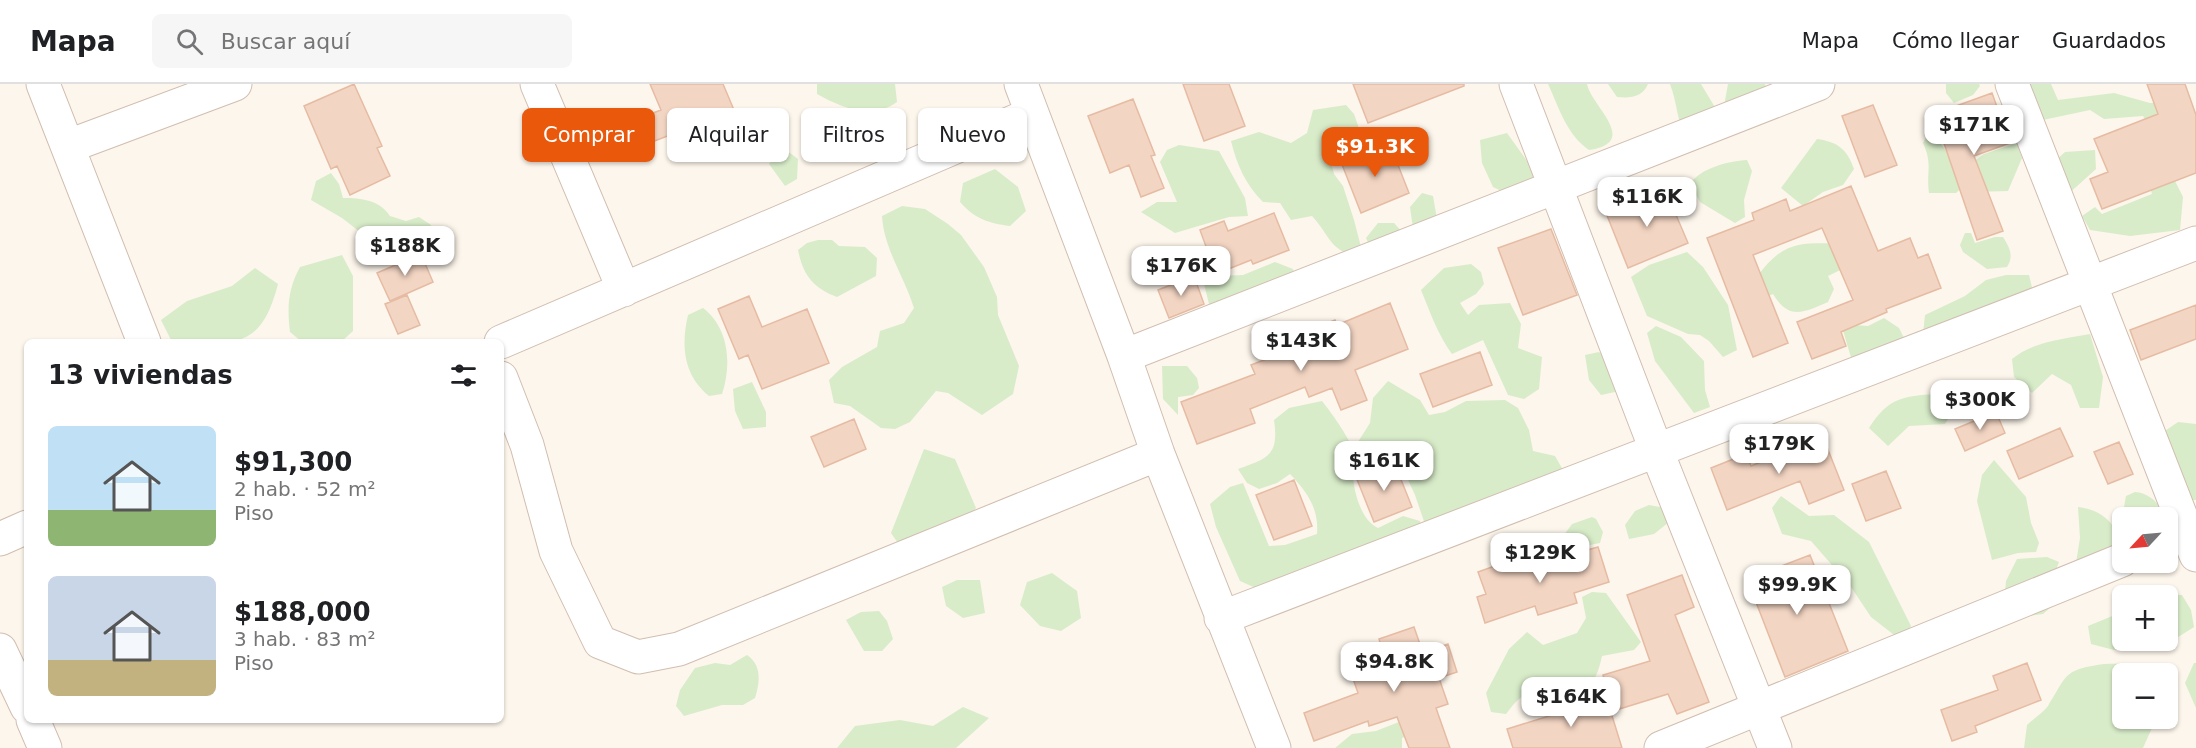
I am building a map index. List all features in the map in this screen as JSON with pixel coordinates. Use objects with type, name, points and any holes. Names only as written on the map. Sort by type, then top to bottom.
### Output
[{"type":"street","points":[[43,84],[143,339]]},
{"type":"street","points":[[69,146],[235,84]]},
{"type":"street","points":[[537,84],[624,290]]},
{"type":"street","points":[[1516,84],[1657,452],[1775,748]]},
{"type":"street","points":[[1124,356],[1555,185],[1818,84]]},
{"type":"street","points":[[2012,84],[2187,540]]},
{"type":"street","points":[[504,341],[624,290],[1025,92],[1124,356],[1158,454],[1274,748]]},
{"type":"street","points":[[1221,618],[2196,243]]},
{"type":"street","points":[[504,386],[527,444],[556,551],[600,642],[638,657],[679,649],[1158,454]]},
{"type":"street","points":[[0,539],[24,528]]},
{"type":"street","points":[[1661,748],[2112,564]]},
{"type":"street","points":[[0,650],[24,701]]},
{"type":"street","points":[[34,723],[45,748]]},
{"type":"green space","points":[[817,84],[895,84],[897,102],[884,108],[850,108],[817,94]]},
{"type":"green space","points":[[1548,84],[1587,84],[1590,93],[1609,122],[1612,131],[1611,139],[1604,146],[1589,150],[1581,144],[1564,120]]},
{"type":"green space","points":[[1608,84],[1648,84],[1639,95],[1617,97]]},
{"type":"green space","points":[[1670,84],[1701,84],[1719,114],[1685,137]]},
{"type":"green space","points":[[1728,84],[1765,84],[1767,93],[1724,106]]},
{"type":"green space","points":[[1946,84],[1979,84],[1980,86],[1973,95],[1954,103],[1946,93]]},
{"type":"green space","points":[[2024,84],[2051,84],[2058,100],[2114,93],[2150,103],[2170,103],[2151,130],[2143,116],[2104,119],[2090,110],[2043,120]]},
{"type":"green space","points":[[1346,105],[1354,114],[1360,131],[1328,150],[1334,174],[1343,186],[1361,247],[1350,255],[1337,248],[1312,216],[1291,220],[1280,203],[1263,202],[1242,174],[1231,141],[1259,132],[1291,143],[1307,133],[1313,110]]},
{"type":"green space","points":[[1507,133],[1537,175],[1540,198],[1508,194],[1493,187],[1482,163],[1480,140]]},
{"type":"green space","points":[[1928,134],[1945,149],[1958,172],[1964,186],[1956,193],[1929,193],[1929,163],[1923,143]]},
{"type":"green space","points":[[1817,139],[1831,142],[1841,148],[1854,169],[1843,185],[1823,192],[1803,206],[1781,188]]},
{"type":"green space","points":[[2017,143],[2022,158],[2008,191],[1973,192],[1970,164],[1984,154]]},
{"type":"green space","points":[[1179,145],[1219,151],[1245,198],[1248,216],[1229,217],[1175,233],[1141,212],[1157,202],[1177,202],[1160,162],[1167,150]]},
{"type":"green space","points":[[2095,150],[2096,169],[2065,197],[2055,161],[2065,152]]},
{"type":"green space","points":[[789,152],[798,159],[797,179],[785,186],[769,164],[771,162],[789,162]]},
{"type":"green space","points":[[1747,160],[1752,171],[1744,200],[1745,217],[1735,223],[1700,202],[1690,184],[1708,170],[1724,164]]},
{"type":"green space","points":[[995,169],[1018,187],[1026,211],[1010,226],[982,219],[960,202],[963,183]]},
{"type":"green space","points":[[2145,169],[2171,173],[2183,197],[2180,230],[2130,236],[2090,230],[2082,216],[2095,207],[2102,214],[2152,194]]},
{"type":"green space","points":[[331,173],[339,184],[343,198],[370,201],[381,206],[390,216],[406,221],[419,217],[431,225],[428,232],[416,246],[391,256],[342,218],[311,200],[316,181]]},
{"type":"green space","points":[[1422,193],[1433,196],[1437,219],[1415,243],[1410,207]]},
{"type":"green space","points":[[902,206],[925,209],[961,235],[984,267],[997,297],[998,315],[1019,366],[1013,394],[982,415],[948,393],[936,391],[910,422],[895,429],[881,428],[850,406],[834,403],[829,380],[842,367],[877,347],[880,331],[904,323],[914,308],[886,240],[882,216]]},
{"type":"green space","points":[[1378,223],[1394,223],[1405,235],[1372,251],[1366,238]]},
{"type":"green space","points":[[1965,233],[1971,233],[1975,243],[2003,237],[2010,252],[2007,267],[1987,269],[1963,252],[1960,245]]},
{"type":"green space","points":[[832,240],[839,246],[865,247],[877,258],[876,276],[837,297],[821,289],[810,280],[798,250],[807,243]]},
{"type":"green space","points":[[1852,243],[1859,261],[1828,276],[1834,289],[1828,302],[1797,312],[1785,308],[1773,294],[1762,299],[1757,277],[1778,254],[1798,245]]},
{"type":"green space","points":[[1687,252],[1703,267],[1728,305],[1737,350],[1723,357],[1709,341],[1700,335],[1688,334],[1647,316],[1631,277],[1649,265]]},
{"type":"green space","points":[[342,255],[353,276],[353,331],[344,339],[298,339],[290,332],[289,298],[300,267]]},
{"type":"green space","points":[[1275,262],[1293,269],[1299,285],[1211,312],[1204,284],[1222,276],[1243,275]]},
{"type":"green space","points":[[1471,264],[1481,272],[1484,284],[1476,294],[1460,303],[1468,315],[1479,305],[1510,303],[1521,324],[1518,348],[1542,357],[1539,389],[1524,399],[1508,395],[1483,340],[1452,354],[1438,331],[1421,290],[1444,268]]},
{"type":"green space","points":[[255,268],[278,284],[263,322],[253,333],[242,339],[170,339],[161,320],[187,301],[232,286]]},
{"type":"green space","points":[[2006,275],[2029,275],[2036,304],[1923,334],[1925,315],[1965,296],[1986,280]]},
{"type":"green space","points":[[703,308],[712,316],[723,336],[727,359],[722,394],[709,396],[700,388],[689,369],[685,348],[688,315]]},
{"type":"green space","points":[[1884,318],[1899,328],[1909,348],[1853,364],[1841,324],[1868,326]]},
{"type":"green space","points":[[1656,326],[1681,337],[1704,361],[1705,390],[1710,407],[1694,413],[1655,361],[1647,333]]},
{"type":"green space","points":[[2090,334],[2103,377],[2099,408],[2080,408],[2071,385],[2052,374],[2032,393],[2014,377],[2012,359],[2021,353],[2050,342]]},
{"type":"green space","points":[[1599,352],[1614,369],[1615,392],[1601,395],[1589,380],[1585,355]]},
{"type":"green space","points":[[1162,366],[1187,366],[1197,378],[1199,388],[1193,395],[1178,397],[1178,415],[1163,399]]},
{"type":"green space","points":[[1388,381],[1420,400],[1429,415],[1445,412],[1466,401],[1505,400],[1518,408],[1529,430],[1533,451],[1555,456],[1567,477],[1429,536],[1415,495],[1396,454],[1365,464],[1356,445],[1370,423],[1373,398]]},
{"type":"green space","points":[[752,382],[766,412],[766,427],[743,429],[735,411],[733,389]]},
{"type":"green space","points":[[1936,394],[1952,413],[1945,424],[1909,426],[1888,446],[1869,428],[1883,410],[1897,401],[1914,396]]},
{"type":"green space","points":[[1322,401],[1343,431],[1360,464],[1353,469],[1354,485],[1358,502],[1366,518],[1378,528],[1403,516],[1420,521],[1425,540],[1258,589],[1240,581],[1216,527],[1210,504],[1230,487],[1243,483],[1269,546],[1285,545],[1317,534],[1316,516],[1311,501],[1290,474],[1277,483],[1259,489],[1247,483],[1238,469],[1270,454],[1275,441],[1274,420],[1289,408]]},
{"type":"green space","points":[[2178,422],[2196,424],[2196,500],[2192,500],[2187,484],[2169,460],[2162,433]]},
{"type":"green space","points":[[924,449],[955,459],[976,508],[963,526],[902,549],[891,533]]},
{"type":"green space","points":[[1994,460],[2026,497],[2031,523],[2039,543],[2036,552],[2018,553],[1992,560],[1977,501],[1982,475]]},
{"type":"green space","points":[[2135,492],[2145,494],[2160,507],[2124,507],[2126,496]]},
{"type":"green space","points":[[1781,496],[1809,516],[1834,515],[1869,542],[1911,626],[1903,642],[1871,617],[1851,587],[1811,541],[1782,534],[1772,508]]},
{"type":"green space","points":[[1649,505],[1665,508],[1669,522],[1654,534],[1629,539],[1625,525],[1635,511]]},
{"type":"green space","points":[[2078,507],[2089,509],[2106,518],[2112,525],[2112,563],[2075,569],[2080,538]]},
{"type":"green space","points":[[1592,517],[1596,519],[1603,532],[1600,543],[1569,549],[1564,535],[1572,524]]},
{"type":"green space","points":[[2047,557],[2059,562],[2057,567],[2066,594],[2043,614],[2021,617],[2004,603],[2006,581],[2017,559]]},
{"type":"green space","points":[[1052,573],[1077,591],[1081,618],[1061,631],[1040,626],[1020,605],[1027,582]]},
{"type":"green space","points":[[957,580],[980,580],[985,613],[963,618],[946,606],[942,587]]},
{"type":"green space","points":[[1592,592],[1606,593],[1641,642],[1634,650],[1602,656],[1596,675],[1589,686],[1581,692],[1536,693],[1520,698],[1506,714],[1491,712],[1486,693],[1509,649],[1527,632],[1543,645],[1577,633],[1586,618],[1582,597]]},
{"type":"green space","points":[[2178,595],[2182,595],[2191,610],[2194,627],[2178,637]]},
{"type":"green space","points":[[879,611],[887,621],[893,639],[882,651],[864,651],[846,620],[861,612]]},
{"type":"green space","points":[[2112,616],[2112,649],[2091,644],[2088,626]]},
{"type":"green space","points":[[747,655],[755,664],[758,674],[755,698],[743,705],[722,705],[684,716],[676,706],[680,690],[695,668],[715,663],[730,665]]},
{"type":"green space","points":[[2196,663],[2196,708],[2185,683]]},
{"type":"green space","points":[[2112,664],[2112,729],[2152,729],[2143,748],[2024,748],[2027,725],[2046,709],[2068,675],[2081,669]]},
{"type":"green space","points":[[963,707],[989,718],[956,748],[837,748],[855,726],[900,720],[933,726]]},
{"type":"green space","points":[[1409,718],[1416,732],[1402,738],[1402,748],[1335,748],[1352,734],[1376,731]]},
{"type":"building","points":[[354,84],[382,146],[377,148],[390,176],[350,195],[337,166],[331,169],[304,106]]},
{"type":"building","points":[[650,84],[723,84],[733,108],[667,108],[667,136],[655,141],[655,112],[661,110]]},
{"type":"building","points":[[1183,84],[1229,84],[1245,126],[1204,141]]},
{"type":"building","points":[[1353,84],[1464,84],[1464,86],[1368,123]]},
{"type":"building","points":[[2147,84],[2185,84],[2196,115],[2196,173],[2102,209],[2090,179],[2108,172],[2094,139],[2158,114]]},
{"type":"building","points":[[1992,93],[2010,143],[1974,156],[2003,231],[1977,240],[1934,114]]},
{"type":"building","points":[[1133,99],[1155,155],[1151,156],[1164,188],[1141,197],[1129,165],[1110,173],[1088,116]]},
{"type":"building","points":[[1873,105],[1897,165],[1865,177],[1842,116]]},
{"type":"building","points":[[1389,142],[1409,193],[1361,213],[1341,162]]},
{"type":"building","points":[[1851,186],[1878,251],[1910,238],[1918,258],[1928,254],[1941,288],[1886,309],[1887,312],[1841,332],[1846,346],[1812,359],[1797,322],[1853,300],[1822,228],[1753,255],[1788,343],[1753,357],[1707,238],[1754,220],[1752,213],[1786,199],[1790,211]]},
{"type":"building","points":[[1665,189],[1688,243],[1628,268],[1606,213]]},
{"type":"building","points":[[1274,213],[1289,250],[1253,264],[1251,260],[1216,274],[1200,230],[1224,221],[1228,231]]},
{"type":"building","points":[[1551,229],[1577,295],[1523,315],[1498,248]]},
{"type":"building","points":[[421,254],[433,282],[390,301],[377,273]]},
{"type":"building","points":[[1194,276],[1204,304],[1169,318],[1158,290]]},
{"type":"building","points":[[407,295],[420,325],[398,334],[385,304]]},
{"type":"building","points":[[749,296],[762,327],[807,309],[829,363],[762,389],[748,355],[739,359],[718,309]]},
{"type":"building","points":[[1390,303],[1408,349],[1355,370],[1367,400],[1341,410],[1332,388],[1309,397],[1305,387],[1250,409],[1255,423],[1197,444],[1181,402],[1255,374],[1251,365],[1290,350],[1286,340],[1335,320],[1337,325]]},
{"type":"building","points":[[2196,305],[2196,339],[2141,360],[2130,330]]},
{"type":"building","points":[[1480,352],[1492,385],[1433,407],[1420,374]]},
{"type":"building","points":[[1996,412],[2005,433],[1965,451],[1955,429]]},
{"type":"building","points":[[854,419],[866,449],[824,467],[811,437]]},
{"type":"building","points":[[2060,428],[2073,456],[2019,479],[2007,451]]},
{"type":"building","points":[[1823,437],[1844,490],[1809,504],[1800,481],[1727,510],[1711,468],[1746,454],[1751,466]]},
{"type":"building","points":[[2119,442],[2133,474],[2108,484],[2094,452]]},
{"type":"building","points":[[1394,462],[1412,507],[1374,522],[1356,477]]},
{"type":"building","points":[[1886,471],[1901,508],[1866,521],[1852,484]]},
{"type":"building","points":[[1294,480],[1312,526],[1274,540],[1256,495]]},
{"type":"building","points":[[1598,547],[1609,582],[1574,593],[1577,603],[1538,615],[1535,606],[1485,623],[1477,597],[1486,594],[1478,572],[1506,562],[1508,568],[1562,552],[1563,557]]},
{"type":"building","points":[[1810,555],[1848,651],[1785,677],[1747,579]]},
{"type":"building","points":[[1682,575],[1694,607],[1675,615],[1709,702],[1677,714],[1668,694],[1613,711],[1603,675],[1650,661],[1627,595]]},
{"type":"building","points":[[1414,627],[1423,653],[1448,644],[1457,672],[1439,678],[1448,704],[1436,708],[1450,748],[1409,748],[1397,717],[1369,726],[1368,721],[1314,741],[1304,713],[1358,693],[1349,667],[1384,655],[1379,639]]},
{"type":"building","points":[[2027,663],[2041,700],[1975,726],[1977,732],[1952,741],[1941,710],[1998,690],[1993,676]]},
{"type":"building","points":[[1605,693],[1622,748],[1513,748],[1507,729],[1575,708],[1573,702]]}]
